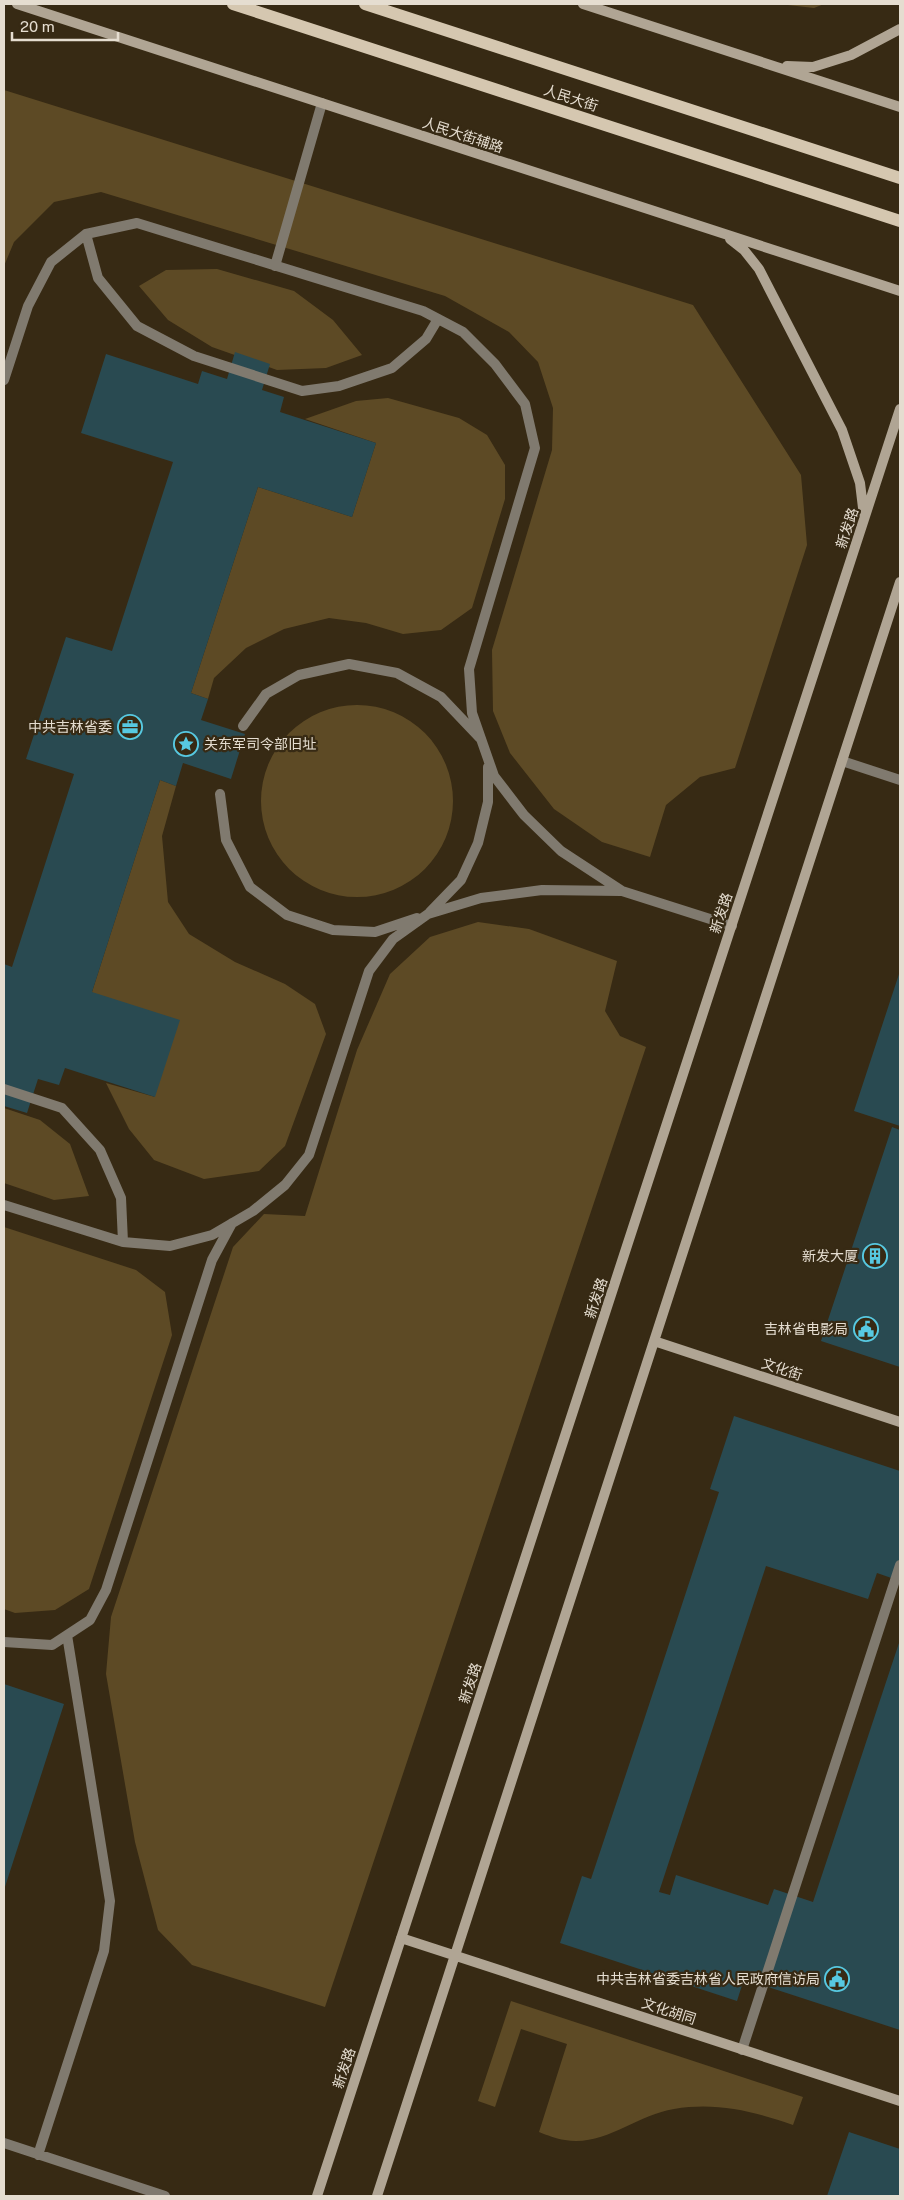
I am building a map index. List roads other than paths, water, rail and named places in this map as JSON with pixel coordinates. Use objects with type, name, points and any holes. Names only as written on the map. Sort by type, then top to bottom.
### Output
[{"type":"main road","name":"人民大街辅路","points":[[17,4],[900,291]]},
{"type":"main road","name":"人民大街","points":[[233,4],[900,221]]},
{"type":"main road","name":"人民大街","points":[[365,4],[900,178]]},
{"type":"main road","points":[[583,4],[900,107]]},
{"type":"main road","points":[[773,66],[813,68],[851,55],[900,29]]},
{"type":"main road","points":[[721,233],[744,250],[759,269],[842,430],[860,483],[864,519]]},
{"type":"main road","name":"新发路","points":[[317,2196],[900,409]]},
{"type":"main road","points":[[377,2196],[900,582]]},
{"type":"main road","name":"文化街","points":[[654,1341],[900,1422]]},
{"type":"main road","name":"文化胡同","points":[[401,1938],[900,2101]]},
{"type":"lane","points":[[275,266],[322,103]]},
{"type":"lane","points":[[4,380],[28,306],[52,262],[86,234],[137,223],[424,311],[463,332],[495,364],[526,404],[535,448],[469,669],[472,713],[494,776],[524,815],[561,851],[622,891],[732,926]]},
{"type":"lane","points":[[86,234],[98,278],[137,326],[194,356],[302,392],[340,386],[392,368],[426,340],[438,319]]},
{"type":"lane","points":[[243,726],[266,694],[299,675],[349,664],[397,673],[441,697],[482,741]]},
{"type":"lane","points":[[4,1205],[122,1242],[170,1246],[212,1235],[253,1211],[285,1184],[309,1155],[369,971],[393,939],[428,914],[461,880],[478,843],[488,802],[488,758]]},
{"type":"lane","points":[[842,762],[900,780]]},
{"type":"lane","points":[[220,794],[226,840],[250,887],[288,915],[333,930],[375,932],[481,898],[534,891],[622,891]]},
{"type":"lane","points":[[4,1089],[62,1108],[100,1150],[121,1198],[122,1242]]},
{"type":"lane","points":[[4,1642],[52,1645],[90,1620],[106,1590],[212,1260],[232,1223]]},
{"type":"lane","points":[[742,2050],[900,1565]]},
{"type":"lane","points":[[38,2155],[104,1951],[110,1901],[67,1635]]},
{"type":"lane","points":[[4,2143],[165,2196]]},
{"type":"place","name":"中共吉林省委","points":[[130,727]]},
{"type":"place","name":"关东军司令部旧址","points":[[186,744]]},
{"type":"place","name":"新发大厦","points":[[875,1256]]},
{"type":"place","name":"吉林省电影局","points":[[866,1329]]},
{"type":"place","name":"中共吉林省委吉林省人民政府信访局","points":[[837,1979]]}]
